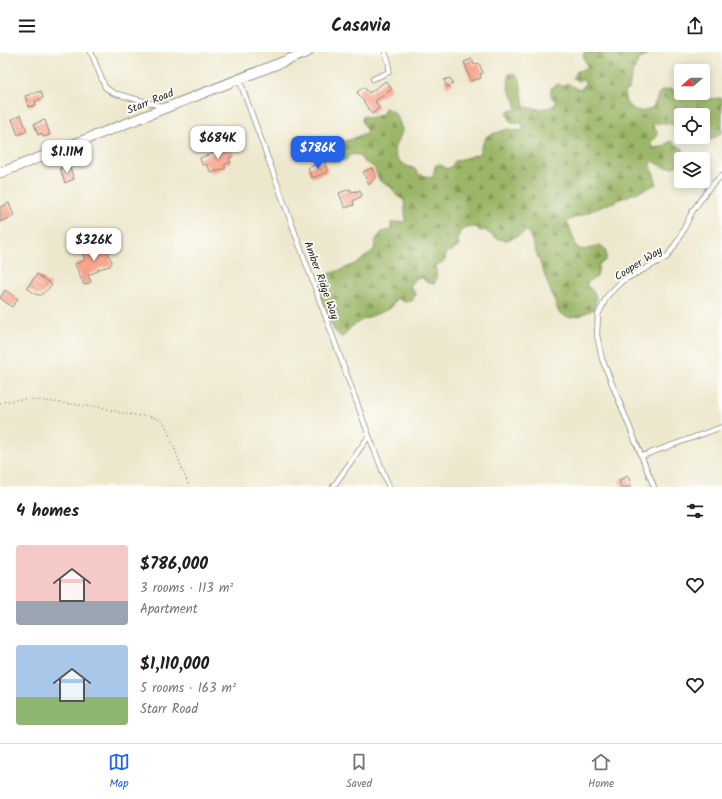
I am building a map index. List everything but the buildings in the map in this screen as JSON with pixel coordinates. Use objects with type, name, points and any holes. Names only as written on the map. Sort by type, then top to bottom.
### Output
[{"type":"street","name":"Starr Road","points":[[0,173],[308,52]]},
{"type":"lane","points":[[92,52],[104,87],[113,93],[167,108]]},
{"type":"lane","points":[[373,79],[389,72],[389,63],[385,52]]},
{"type":"lane","name":"Amber Ridge Way","points":[[239,79],[388,487]]},
{"type":"lane","name":"Cooper Way","points":[[654,487],[602,359],[597,335],[598,315],[607,296],[622,281],[667,258],[680,239],[692,212],[709,188],[722,175]]},
{"type":"lane","points":[[642,456],[722,427]]},
{"type":"lane","points":[[333,487],[369,436]]},
{"type":"path","points":[[0,403],[28,399],[104,408],[124,414],[153,417],[162,420],[166,426],[189,487]]},
{"type":"green space","points":[[585,52],[649,52],[639,60],[632,74],[629,89],[624,92],[626,102],[636,110],[644,111],[651,108],[655,104],[659,93],[663,90],[673,89],[674,100],[722,99],[722,132],[710,140],[710,108],[674,108],[674,126],[665,123],[652,124],[657,132],[656,138],[650,142],[653,148],[662,147],[671,141],[683,149],[684,152],[674,152],[673,167],[663,166],[653,161],[650,163],[657,184],[567,221],[577,248],[584,250],[601,245],[606,251],[606,260],[599,264],[597,277],[586,285],[595,296],[596,301],[594,309],[579,316],[568,317],[559,313],[528,231],[511,239],[503,240],[485,230],[480,231],[476,227],[468,227],[460,231],[458,241],[459,246],[446,252],[444,261],[437,265],[434,284],[426,282],[423,278],[415,279],[410,286],[415,295],[412,301],[405,302],[396,298],[391,308],[362,320],[351,327],[342,338],[334,330],[318,290],[324,276],[356,264],[374,250],[376,239],[382,232],[391,230],[391,223],[406,221],[404,200],[397,196],[391,187],[380,181],[374,167],[363,161],[359,155],[351,154],[346,160],[336,161],[321,158],[317,150],[319,144],[324,142],[331,145],[352,139],[367,132],[362,121],[363,116],[370,118],[382,114],[385,108],[395,114],[402,129],[395,148],[395,153],[398,160],[405,165],[414,168],[418,174],[433,178],[436,165],[441,165],[447,169],[451,167],[455,161],[479,154],[487,136],[508,129],[522,131],[524,126],[519,122],[511,122],[507,113],[517,109],[515,101],[508,88],[509,74],[514,73],[520,79],[524,107],[540,109],[552,107],[556,102],[551,96],[551,88],[558,84],[562,86],[567,83],[577,89],[582,89],[585,84],[584,80],[578,81],[573,78],[577,71],[587,69],[583,55]]}]
